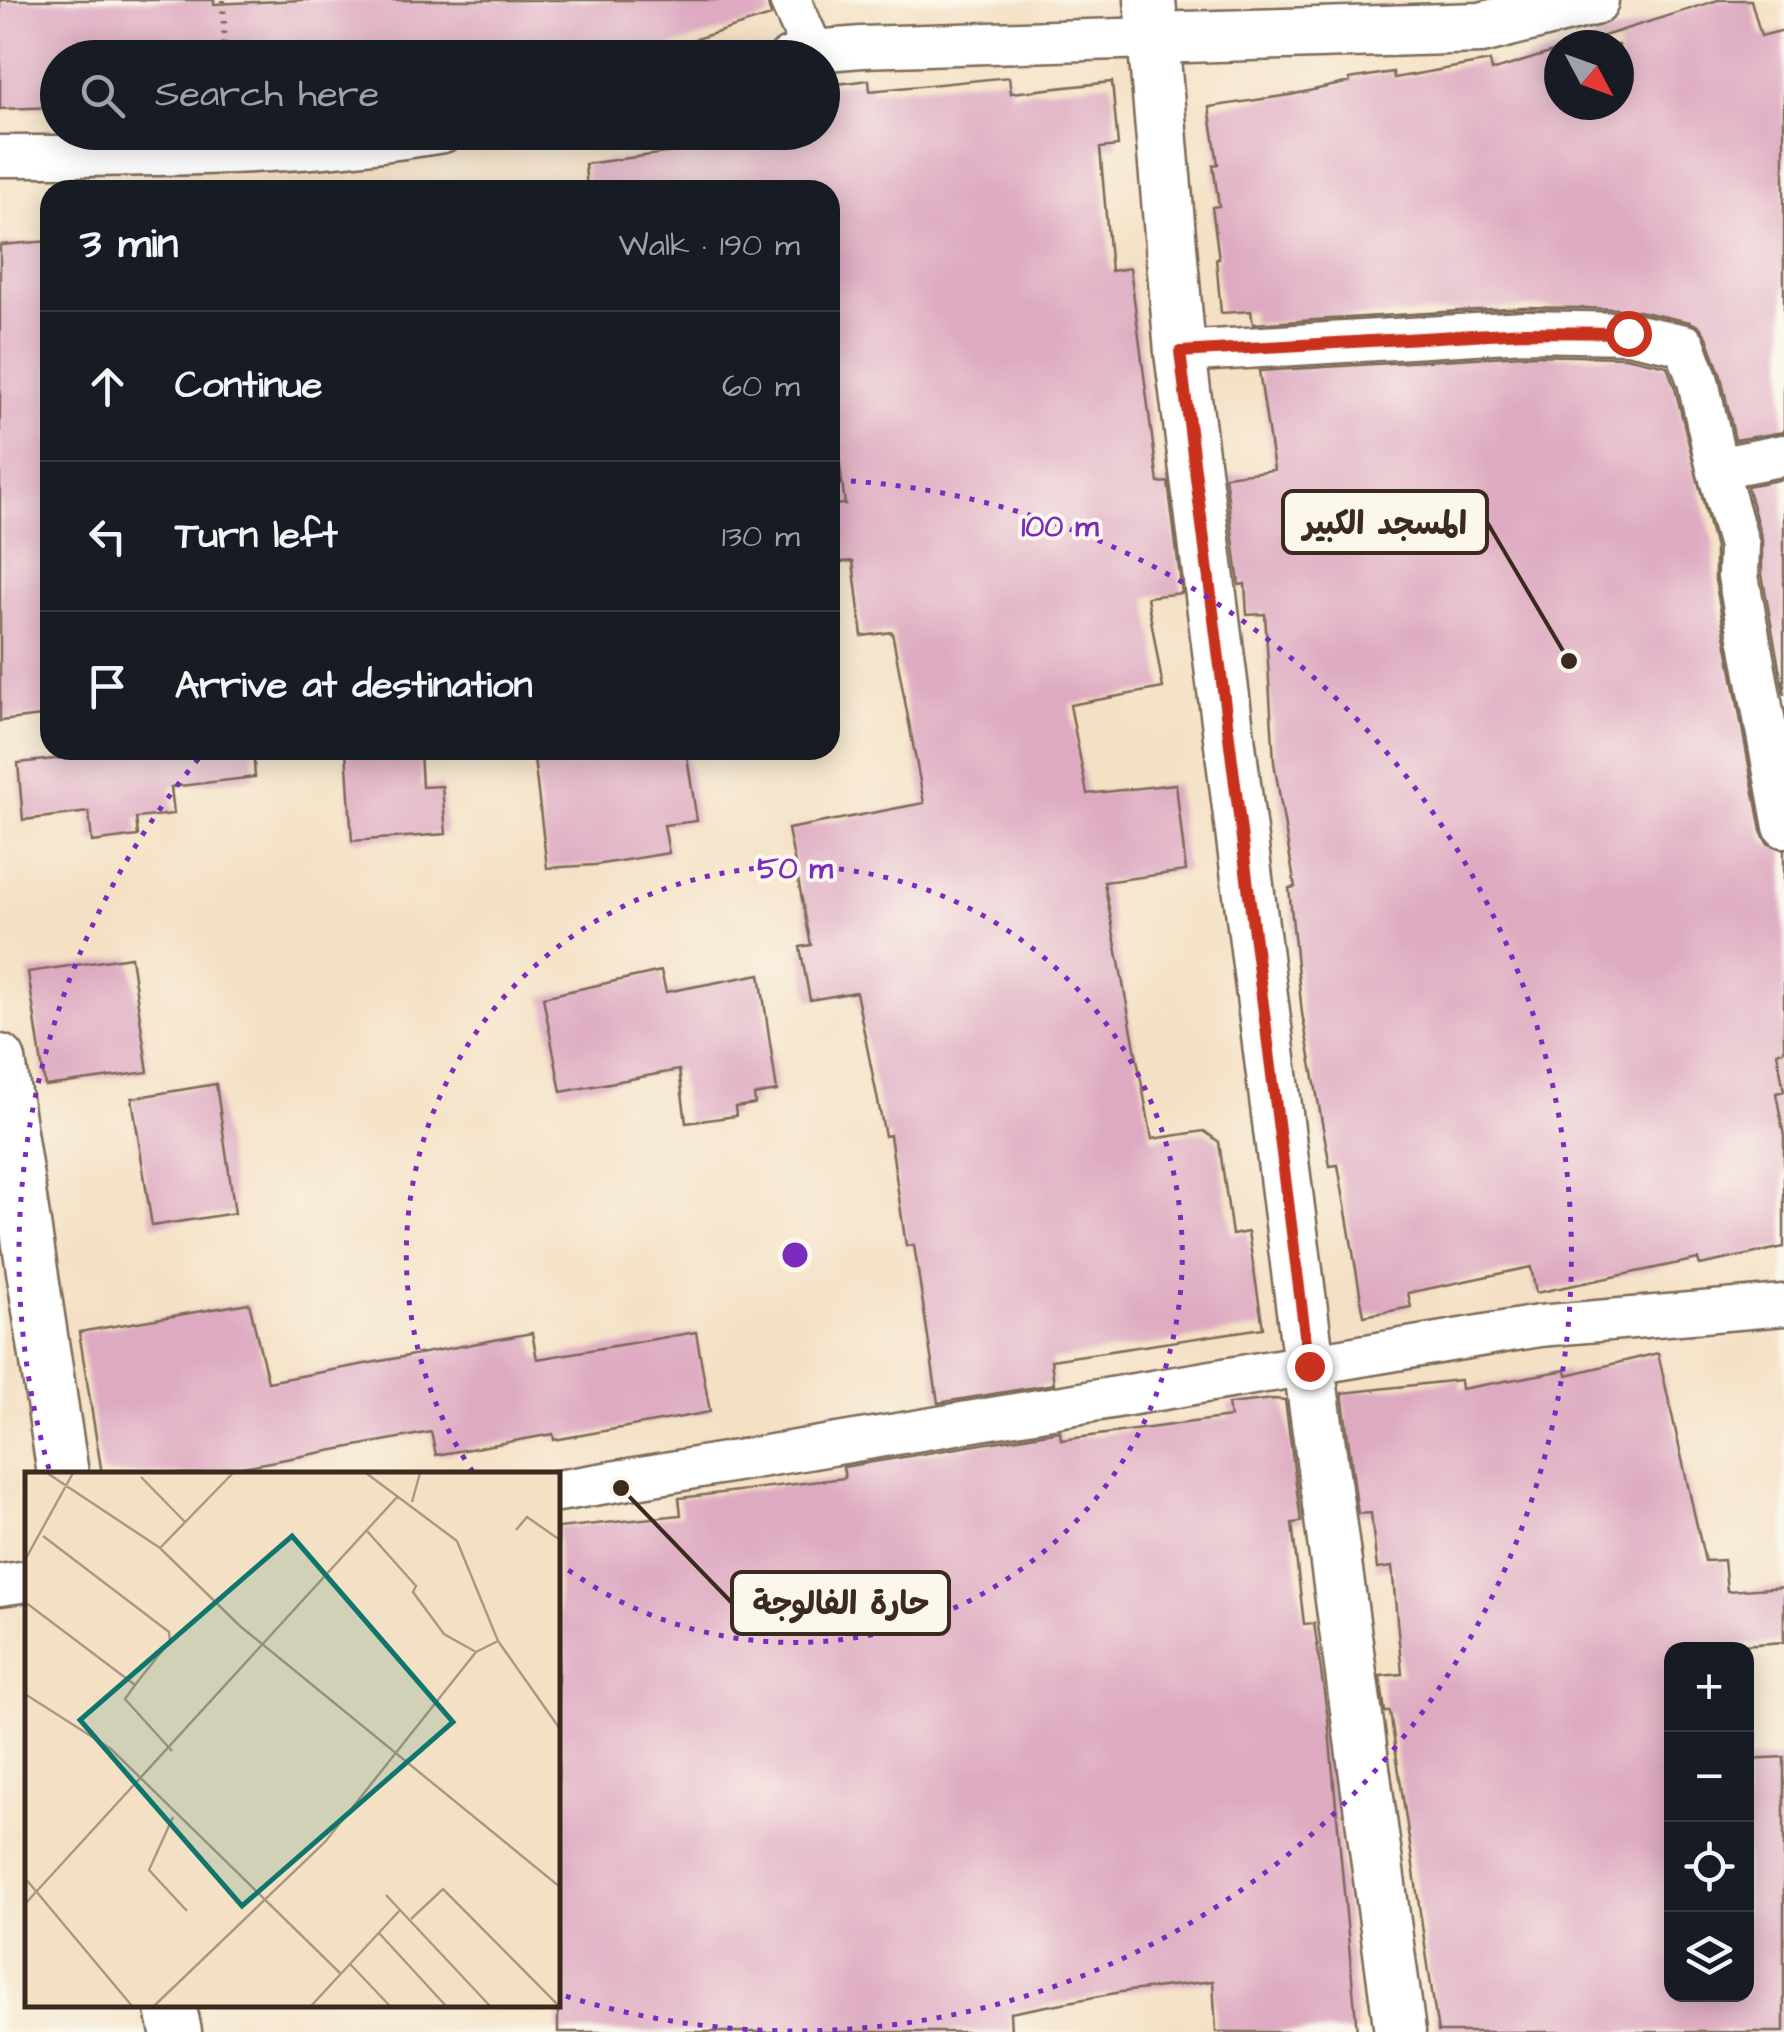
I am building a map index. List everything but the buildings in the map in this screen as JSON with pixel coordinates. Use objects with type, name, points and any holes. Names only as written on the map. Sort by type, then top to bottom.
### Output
[{"type":"street","points":[[790,0],[798,40]]},
{"type":"street","points":[[840,50],[1151,19],[1481,28],[1593,0]]},
{"type":"street","points":[[1151,19],[1180,352],[1309,1366],[1400,2032]]},
{"type":"street","points":[[0,156],[228,156],[302,150]]},
{"type":"street","points":[[1180,352],[1524,332],[1628,333],[1685,346],[1698,381],[1739,546],[1738,576],[1784,827]]},
{"type":"street","points":[[1717,468],[1784,454]]},
{"type":"street","points":[[0,1060],[63,1472]]},
{"type":"street","points":[[560,1492],[1540,1326],[1784,1305]]},
{"type":"street","points":[[0,1585],[25,1581]]},
{"type":"street","points":[[171,2007],[176,2032]]},
{"type":"path","points":[[223,0],[224,40]]},
{"type":"place","name":"المسجد الكبير","points":[[1569,661]]},
{"type":"place","name":"حارة الفالوجة","points":[[621,1488]]},
{"type":"route","points":[[1309,1366],[1180,352],[1524,332],[1628,333]]}]
